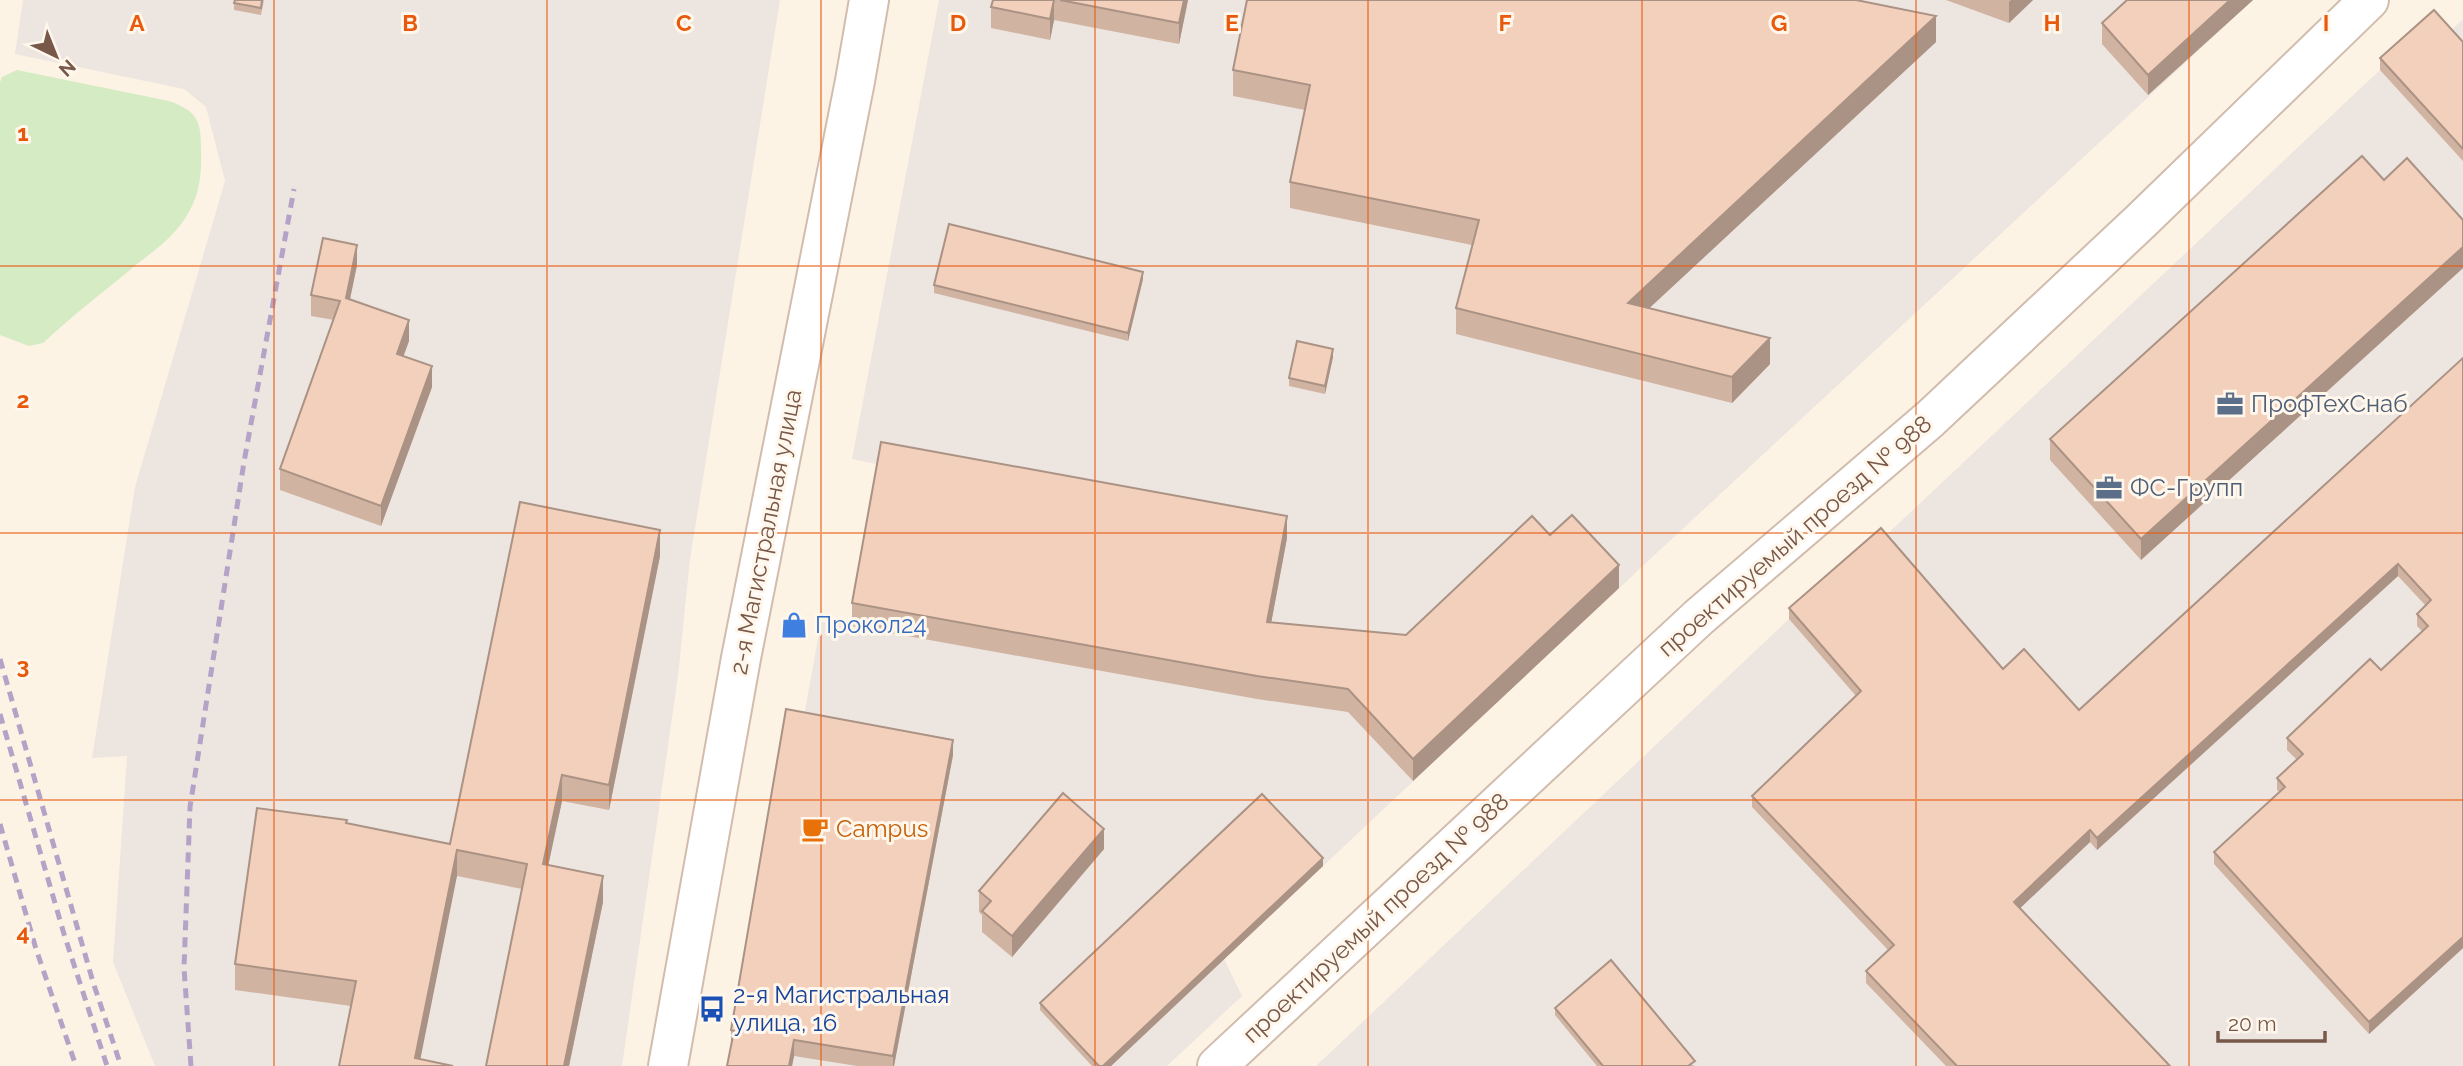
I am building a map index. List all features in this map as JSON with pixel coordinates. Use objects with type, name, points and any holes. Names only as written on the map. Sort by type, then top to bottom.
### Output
[{"type":"street","name":"2-я Магистральная улица","points":[[668,1066],[743,645],[869,0]]},
{"type":"street","name":"проектируемый проезд № 988","points":[[1217,1066],[1699,617],[1930,419],[2141,221],[2369,0]]},
{"type":"shaded area","points":[[23,0],[780,0],[690,559],[678,676],[622,1066],[155,1066],[113,962],[127,756],[92,758],[135,487],[225,181],[206,107],[184,89],[15,54]]},
{"type":"shaded area","points":[[939,0],[2253,0],[1224,959],[1242,996],[1167,1066],[728,1066],[786,725],[802,727],[821,622],[852,625],[881,465],[852,459]]},
{"type":"shaded area","points":[[2463,19],[2463,1066],[1316,1066],[1789,619],[1881,540],[2380,70],[2446,35]]},
{"type":"green space","points":[[17,70],[169,101],[186,109],[196,118],[201,138],[201,166],[197,191],[191,207],[177,229],[158,248],[43,343],[29,346],[0,335],[0,82],[2,77]]},
{"type":"building","points":[[235,0],[262,0],[261,8],[234,3]]},
{"type":"building","points":[[993,0],[1054,0],[1050,19],[991,7]]},
{"type":"building","points":[[1060,0],[1184,0],[1179,23]]},
{"type":"building","points":[[1247,0],[1856,0],[1936,16],[1628,303],[1770,338],[1732,377],[1456,308],[1479,220],[1290,182],[1310,85],[1233,70]]},
{"type":"building","points":[[2127,0],[2230,0],[2148,75],[2102,23]]},
{"type":"building","points":[[2434,10],[2463,42],[2463,149],[2380,58]]},
{"type":"building","points":[[2362,156],[2384,180],[2407,158],[2463,220],[2463,247],[2141,539],[2050,439]]},
{"type":"building","points":[[949,224],[1143,272],[1128,333],[934,285]]},
{"type":"building","points":[[323,238],[357,245],[346,298],[409,320],[397,354],[432,366],[381,506],[280,469],[340,301],[311,295]]},
{"type":"building","points":[[1297,341],[1333,349],[1325,386],[1289,378]]},
{"type":"building","points":[[2463,358],[2463,937],[2369,1022],[2214,852],[2285,787],[2277,778],[2303,754],[2287,738],[2370,659],[2381,670],[2428,626],[2417,614],[2431,600],[2398,564],[2097,838],[2090,830],[2014,902],[2170,1066],[1957,1066],[1866,971],[1894,945],[1752,796],[1861,691],[1789,608],[1881,528],[2003,669],[2024,649],[2079,710]]},
{"type":"building","points":[[881,442],[1287,516],[1267,622],[1406,635],[1532,516],[1550,535],[1572,515],[1619,565],[1413,759],[1348,689],[1257,676],[852,603]]},
{"type":"building","points":[[520,502],[660,530],[609,785],[562,775],[543,864],[603,876],[564,1066],[486,1066],[527,864],[457,850],[415,1058],[453,1066],[339,1066],[356,981],[235,964],[257,808],[347,820],[346,823],[450,844]]},
{"type":"building","points":[[786,709],[953,740],[893,1056],[794,1040],[789,1066],[727,1066]]},
{"type":"building","points":[[1063,793],[1104,829],[1012,936],[982,911],[991,901],[979,891]]},
{"type":"building","points":[[1262,794],[1323,858],[1103,1066],[1099,1066],[1040,1003]]},
{"type":"building","points":[[1611,960],[1695,1061],[1688,1066],[1603,1066],[1555,1008]]},
{"type":"railway","points":[[191,1066],[184,968],[190,807],[244,462],[294,189]]},
{"type":"railway","points":[[0,659],[93,982],[121,1066]]},
{"type":"railway","points":[[0,714],[64,934],[107,1066]]},
{"type":"railway","points":[[0,824],[36,949],[76,1066]]},
{"type":"place","name":"ПрофТехСнаб","points":[[2230,404]]},
{"type":"place","name":"ФС-Групп","points":[[2109,488]]},
{"type":"place","name":"Прокол24","points":[[794,625]]},
{"type":"place","name":"Campus","points":[[815,829]]},
{"type":"place","name":"2-я Магистральная улица, 16","points":[[712,1009]]}]
